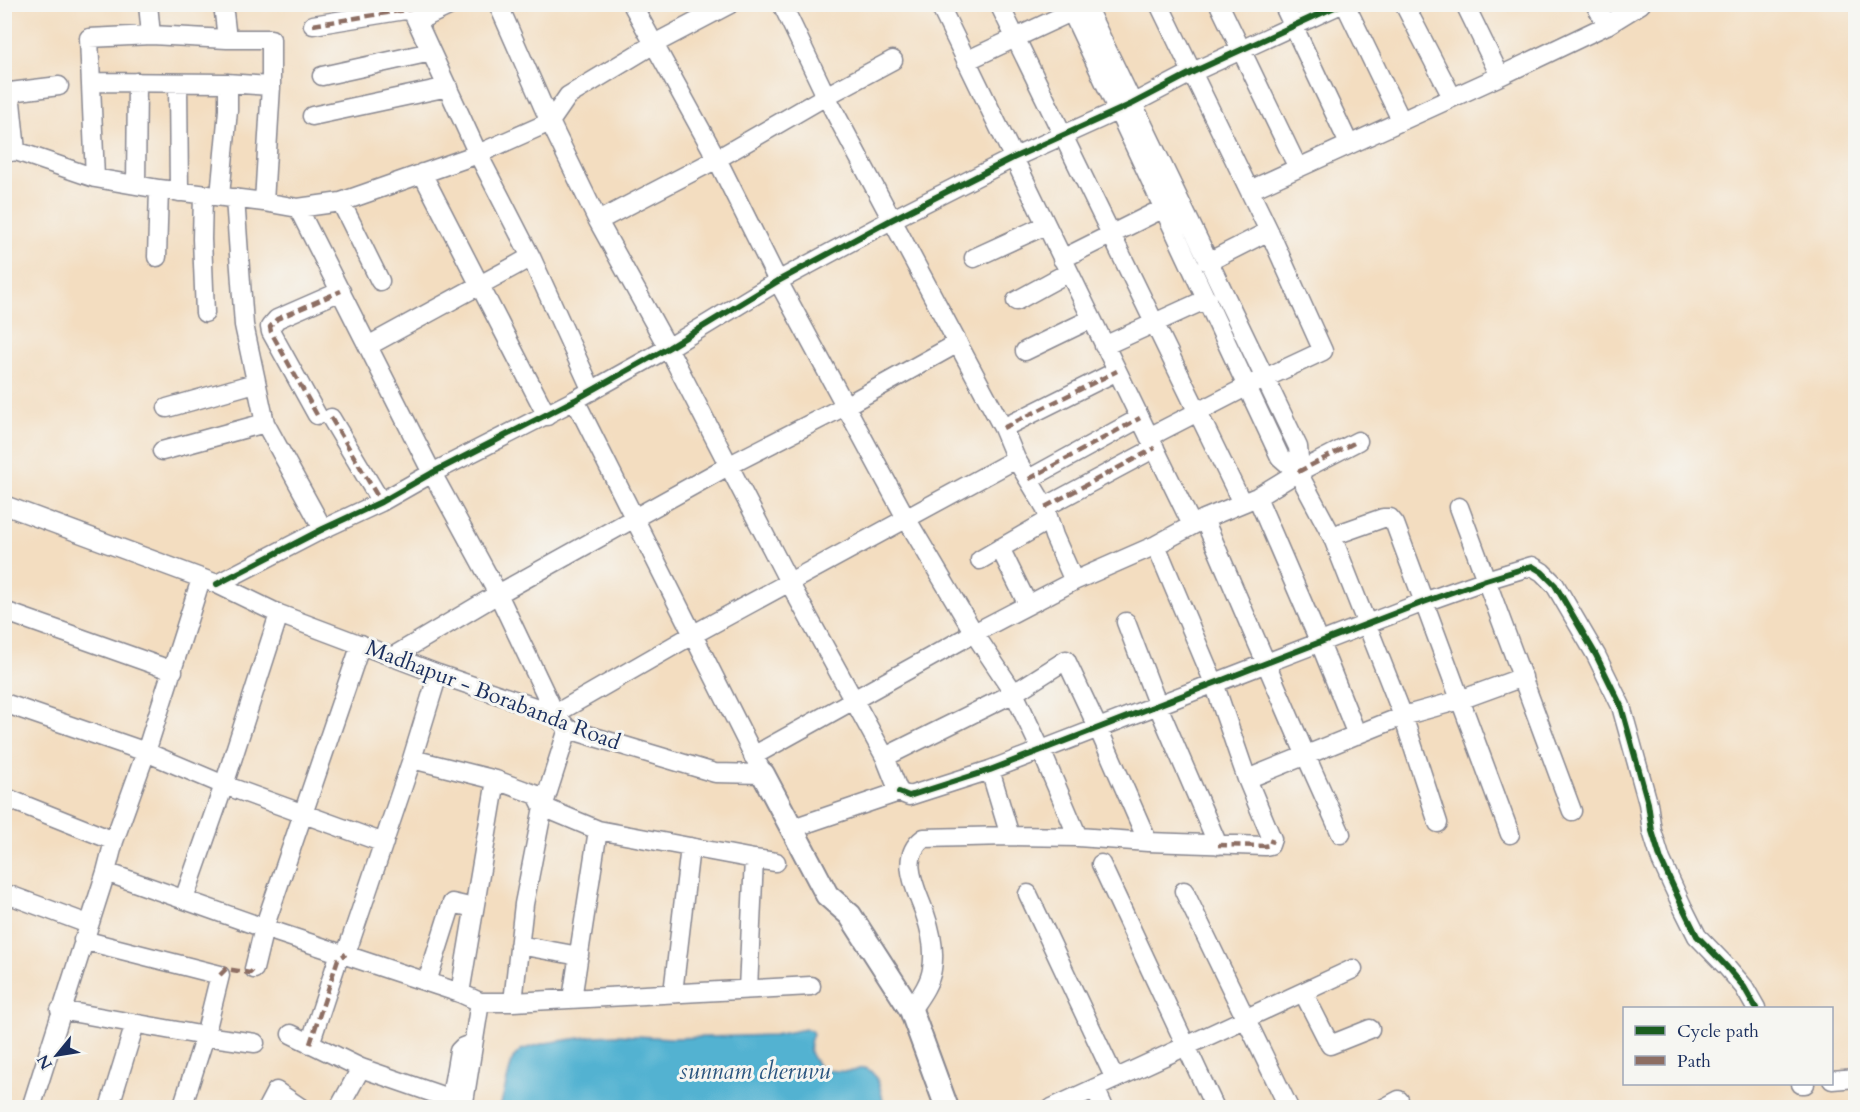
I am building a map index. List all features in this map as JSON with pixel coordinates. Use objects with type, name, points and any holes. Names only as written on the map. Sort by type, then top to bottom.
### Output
[{"type":"street","points":[[148,4],[151,35]]},
{"type":"street","points":[[223,4],[227,39]]},
{"type":"street","points":[[313,25],[412,12],[453,4]]},
{"type":"street","points":[[498,4],[550,122],[598,221],[668,348],[789,582],[855,699],[885,757],[899,792]]},
{"type":"street","points":[[632,4],[717,159],[778,280],[906,518],[974,633],[1014,693],[1078,837]]},
{"type":"street","points":[[59,86],[10,92],[10,152],[95,178],[298,208],[340,202],[478,154],[550,122],[568,96],[654,44],[730,4]]},
{"type":"street","points":[[782,4],[826,96],[1003,428],[1016,459],[1048,514],[1054,536],[1074,581]]},
{"type":"street","points":[[939,4],[1152,443],[1198,522],[1266,663],[1341,834]]},
{"type":"street","points":[[999,4],[1198,413],[1250,500],[1320,643],[1357,735]]},
{"type":"street","points":[[980,560],[1198,413],[1256,382],[1323,351],[1250,190],[1159,4]]},
{"type":"street","points":[[1219,4],[1298,168]]},
{"type":"street","points":[[1283,4],[1349,144]]},
{"type":"street","points":[[31,1107],[114,841],[173,671],[209,582],[381,502],[432,473],[547,416],[668,348],[778,280],[891,220],[1013,158],[1125,107],[1240,50],[1343,4],[1401,120]]},
{"type":"street","points":[[1404,4],[1452,97]]},
{"type":"street","points":[[1465,4],[1500,76]]},
{"type":"street","points":[[1595,4],[1606,25]]},
{"type":"street","points":[[1250,190],[1500,76],[1606,25],[1641,4]]},
{"type":"street","points":[[966,61],[1079,6],[1125,107],[1164,208],[1207,299],[1256,382]]},
{"type":"street","points":[[412,12],[478,154],[531,257],[592,391]]},
{"type":"street","points":[[95,178],[89,38],[151,35],[271,39],[271,86],[264,202]]},
{"type":"street","points":[[322,75],[431,52]]},
{"type":"street","points":[[598,221],[717,159],[893,60]]},
{"type":"street","points":[[91,82],[228,83],[271,86]]},
{"type":"street","points":[[136,82],[136,185]]},
{"type":"street","points":[[178,83],[179,192]]},
{"type":"street","points":[[228,83],[228,110],[220,197],[255,383],[265,423],[323,529]]},
{"type":"street","points":[[312,116],[448,87]]},
{"type":"street","points":[[1125,107],[1208,262],[1256,382],[1280,457],[1297,470],[1332,536],[1404,716],[1438,823]]},
{"type":"street","points":[[422,173],[547,416]]},
{"type":"street","points":[[157,257],[159,189]]},
{"type":"street","points":[[205,313],[202,239],[220,197]]},
{"type":"street","points":[[340,202],[381,281]]},
{"type":"street","points":[[298,208],[432,473],[498,594],[555,714],[694,634],[1016,459]]},
{"type":"street","points":[[1016,301],[1112,235],[1164,208]]},
{"type":"street","points":[[975,258],[1046,225]]},
{"type":"street","points":[[1208,262],[1269,231]]},
{"type":"street","points":[[368,346],[531,257]]},
{"type":"street","points":[[340,291],[277,319],[270,327],[275,339],[324,417],[381,502]]},
{"type":"street","points":[[1104,345],[1207,299]]},
{"type":"street","points":[[1025,351],[1091,319]]},
{"type":"street","points":[[392,657],[498,594],[728,466],[845,406],[958,343]]},
{"type":"street","points":[[1003,428],[1117,371]]},
{"type":"street","points":[[167,408],[255,383]]},
{"type":"street","points":[[575,400],[758,765],[793,828],[826,895],[850,915],[910,1008],[946,1107]]},
{"type":"street","points":[[1029,479],[1140,417]]},
{"type":"street","points":[[162,451],[265,423]]},
{"type":"street","points":[[758,765],[855,699],[974,633],[1074,581],[1250,500],[1297,470],[1358,441]]},
{"type":"street","name":"Madhapur - Borabanda Road","points":[[4,505],[209,582],[279,614],[392,657],[555,714],[568,729],[715,773],[758,765]]},
{"type":"street","points":[[1459,507],[1572,811]]},
{"type":"street","points":[[1332,536],[1383,518],[1390,518],[1395,524],[1510,834]]},
{"type":"street","points":[[910,1008],[931,976],[933,967],[933,947],[929,928],[911,873],[910,863],[913,851],[924,838],[1078,837],[1218,845],[1270,845],[1272,839],[1247,778],[1214,684],[1156,545]]},
{"type":"street","points":[[1000,548],[1028,605]]},
{"type":"street","points":[[793,828],[899,792],[909,796],[990,770],[1485,579],[1532,566],[1555,585],[1596,655],[1621,706],[1648,803],[1652,831],[1661,860],[1683,909],[1697,936],[1744,987],[1755,1007]]},
{"type":"street","points":[[4,611],[173,671]]},
{"type":"street","points":[[184,899],[224,785],[279,614]]},
{"type":"street","points":[[1126,622],[1158,706],[1218,845]]},
{"type":"street","points":[[254,969],[264,928],[361,644]]},
{"type":"street","points":[[885,757],[1014,693],[1066,660],[1148,842]]},
{"type":"street","points":[[310,1044],[338,959],[346,954],[412,759],[438,674]]},
{"type":"street","points":[[1247,778],[1404,716],[1460,700],[1523,677]]},
{"type":"street","points":[[4,703],[146,752],[224,785],[384,843]]},
{"type":"street","points":[[513,1002],[524,904],[543,807],[568,729]]},
{"type":"street","points":[[412,759],[496,780],[537,795],[543,807],[598,830],[776,862]]},
{"type":"street","points":[[990,770],[1010,836]]},
{"type":"street","points":[[460,993],[496,780]]},
{"type":"street","points":[[4,797],[114,841]]},
{"type":"street","points":[[572,999],[598,830]]},
{"type":"street","points":[[674,993],[690,848]]},
{"type":"street","points":[[748,989],[754,859]]},
{"type":"street","points":[[1101,864],[1215,1107]]},
{"type":"street","points":[[105,872],[264,928],[427,981],[480,1002],[811,986]]},
{"type":"street","points":[[1184,891],[1289,1107]]},
{"type":"street","points":[[4,893],[86,932],[220,975],[206,1036],[182,1107]]},
{"type":"street","points":[[1028,894],[1115,1079]]},
{"type":"street","points":[[427,981],[452,903],[474,908]]},
{"type":"street","points":[[519,945],[579,956]]},
{"type":"street","points":[[1063,1105],[1095,1088],[1353,969]]},
{"type":"street","points":[[1303,992],[1330,1045],[1370,1029]]},
{"type":"street","points":[[291,1034],[361,1068],[454,1105],[473,1043],[480,1002]]},
{"type":"street","points":[[60,1010],[255,1043]]},
{"type":"street","points":[[110,1107],[135,1024]]},
{"type":"street","points":[[339,1107],[361,1068]]},
{"type":"street","points":[[1833,1080],[1856,1078]]},
{"type":"street","points":[[1095,1088],[1104,1107]]},
{"type":"street","points":[[267,1107],[276,1091],[301,1107]]},
{"type":"water","name":"sunnam cheruvu","points":[[811,1030],[813,1034],[810,1052],[820,1068],[853,1071],[863,1068],[873,1073],[879,1084],[884,1107],[500,1107],[513,1058],[521,1050],[545,1043],[594,1036],[673,1038],[774,1035]]},
{"type":"marked path","points":[[313,25],[411,9]]},
{"type":"marked path","points":[[317,415],[270,327],[277,319],[341,291]]},
{"type":"marked path","points":[[1003,428],[1117,371]]},
{"type":"marked path","points":[[331,418],[381,502]]},
{"type":"marked path","points":[[1029,479],[1140,418]]},
{"type":"marked path","points":[[1298,472],[1358,441]]},
{"type":"marked path","points":[[1045,507],[1155,448]]},
{"type":"marked path","points":[[1218,845],[1265,846],[1270,845],[1272,839]]},
{"type":"marked path","points":[[310,1044],[338,959],[346,954]]},
{"type":"marked path","points":[[220,975],[226,969],[250,973],[254,969]]},
{"type":"cycle path","points":[[217,584],[381,502],[432,473],[575,400],[668,348],[778,281],[891,220],[1013,158],[1341,4]]},
{"type":"cycle path","points":[[899,792],[909,796],[990,770],[1424,602],[1532,566],[1555,585],[1596,655],[1621,706],[1661,860],[1697,936],[1744,987],[1755,1007]]}]
